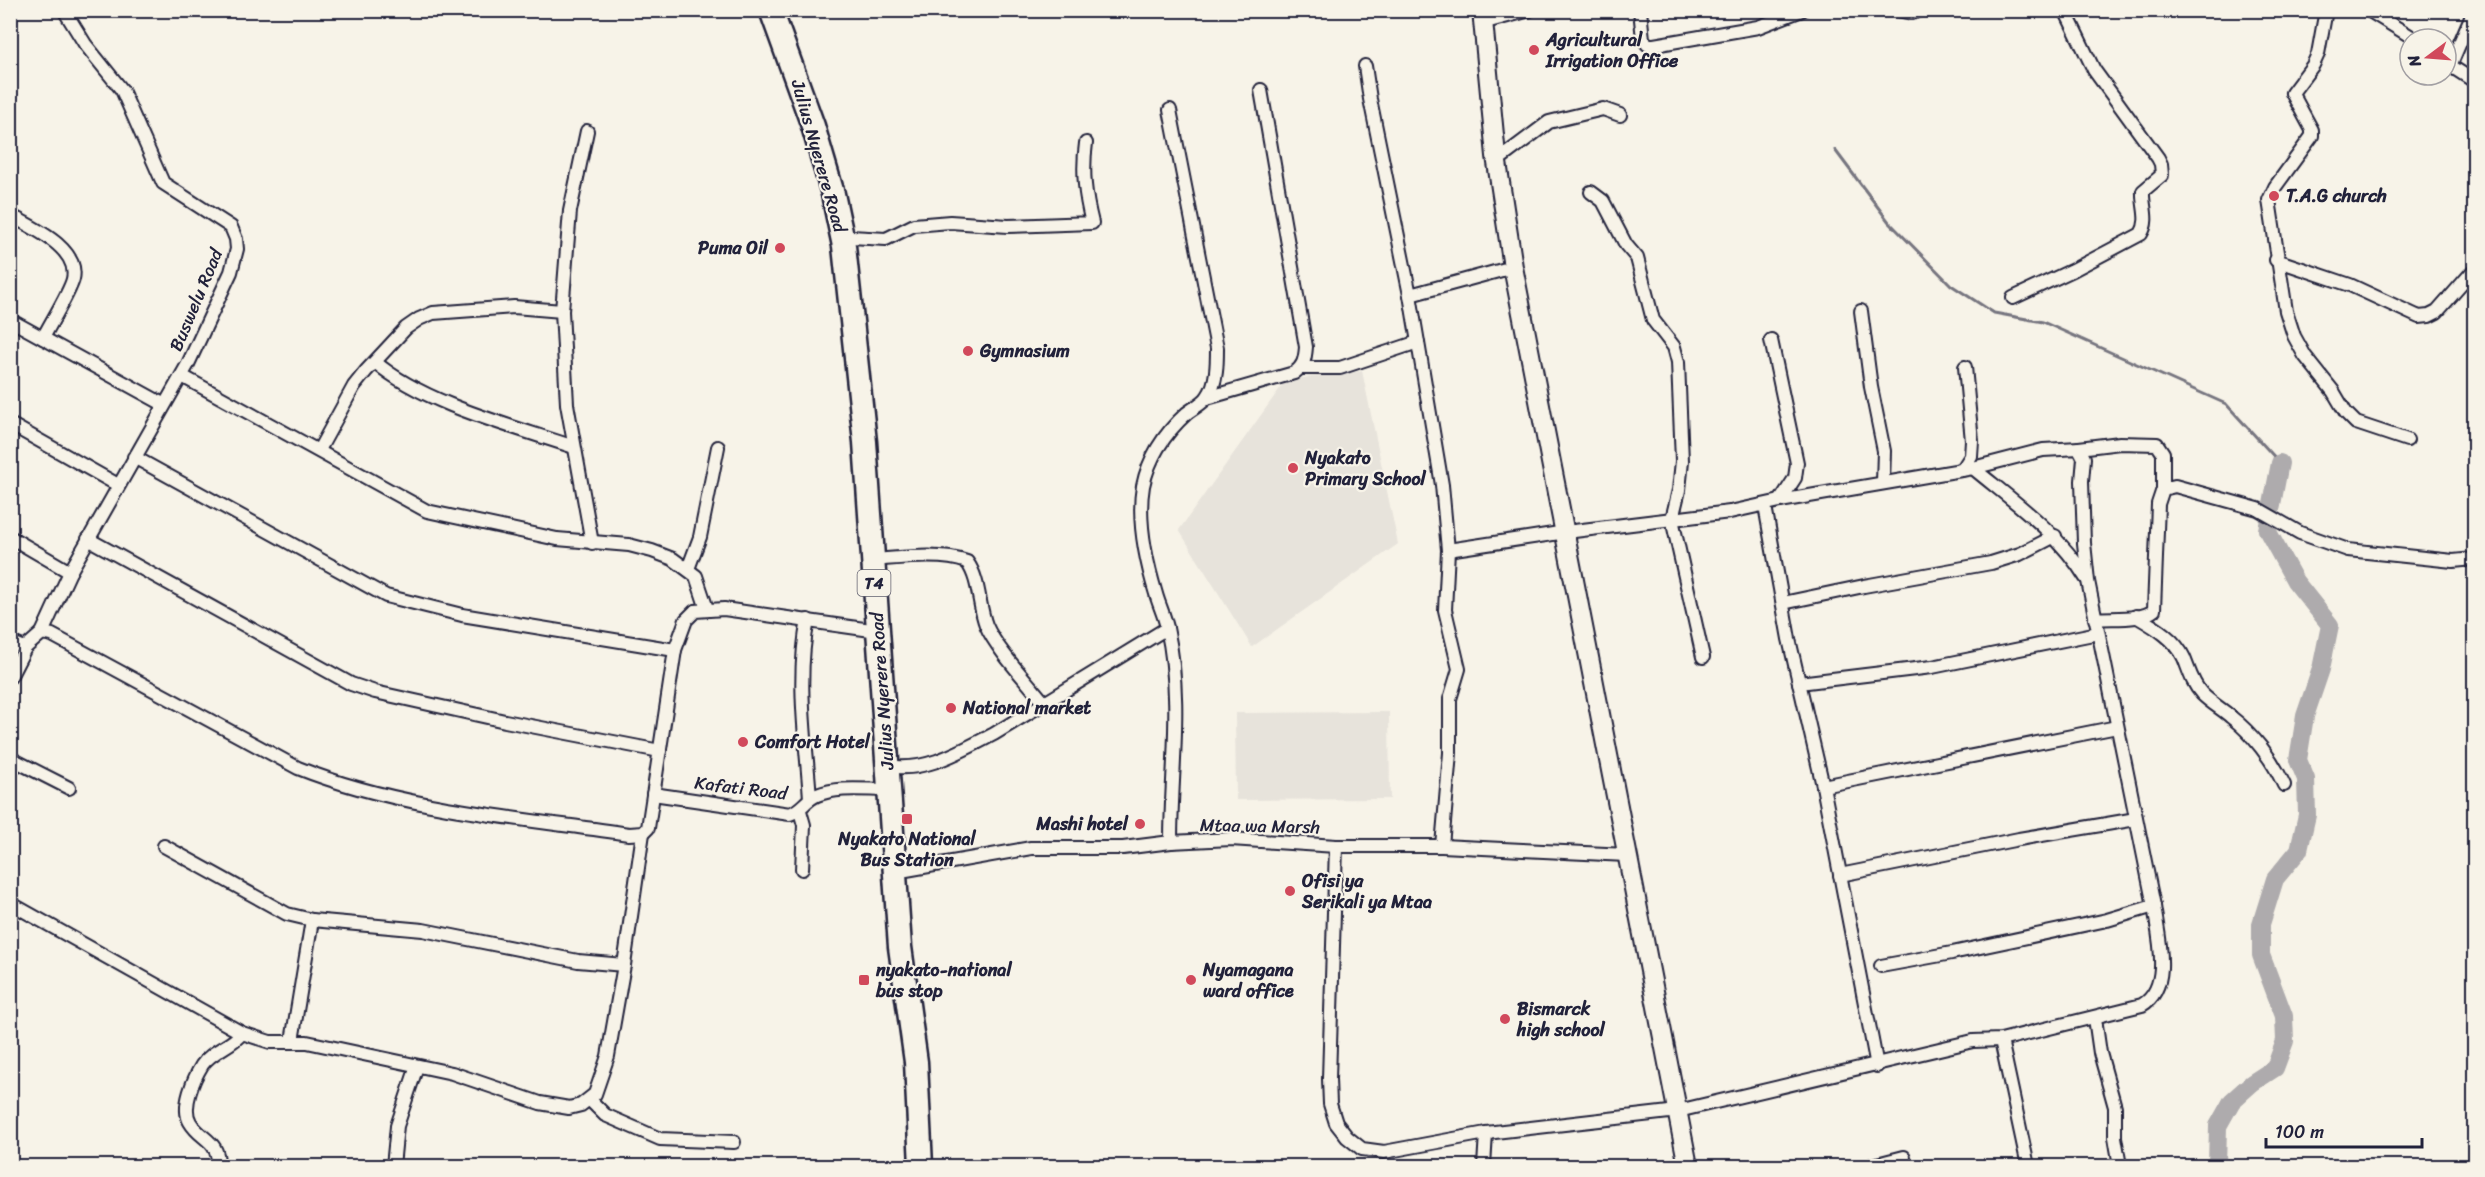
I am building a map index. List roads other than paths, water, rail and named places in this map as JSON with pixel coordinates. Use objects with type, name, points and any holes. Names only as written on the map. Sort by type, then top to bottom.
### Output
[{"type":"highway","name":"Julius Nyerere Road","points":[[771,10],[813,126],[833,194],[842,238],[857,354],[900,947],[916,1062],[921,1167]]},
{"type":"street","points":[[50,10],[65,13]]},
{"type":"street","points":[[1530,10],[1482,17],[1497,161],[1513,267],[1688,1167]]},
{"type":"street","points":[[1640,10],[1645,43],[1654,45],[1758,27],[1802,10]]},
{"type":"street","points":[[1643,25],[1651,10]]},
{"type":"street","points":[[1897,10],[1912,13],[1920,10]]},
{"type":"street","points":[[2013,298],[2141,234],[2145,226],[2146,215],[2143,191],[2162,175],[2158,158],[2094,70],[2065,10]]},
{"type":"street","points":[[2368,10],[2398,29]]},
{"type":"street","points":[[2458,43],[2474,10]]},
{"type":"street","points":[[2323,11],[2316,60],[2292,93],[2312,130],[2312,136],[2275,186],[2269,200],[2276,260],[2286,311],[2294,336],[2305,356],[2333,391],[2346,413],[2356,423],[2408,440]]},
{"type":"street","name":"Buswelu Road","points":[[42,633],[70,572],[163,404],[182,376],[231,272],[237,249],[231,227],[163,183],[122,90],[85,44],[65,13]]},
{"type":"street","points":[[1365,66],[1410,295],[1442,485],[1448,550],[1445,610],[1459,669],[1450,699],[1450,753],[1442,846]]},
{"type":"street","points":[[2458,70],[2475,81]]},
{"type":"street","points":[[1171,842],[1177,727],[1176,700],[1167,628],[1155,593],[1145,549],[1141,515],[1143,486],[1152,456],[1167,432],[1207,398],[1294,373],[1301,368],[1305,358],[1306,347],[1261,90]]},
{"type":"street","points":[[1170,110],[1216,348],[1214,380],[1207,398]]},
{"type":"street","points":[[1497,161],[1549,122],[1603,110],[1620,114]]},
{"type":"street","points":[[587,131],[570,211],[562,311],[567,404],[592,543]]},
{"type":"street","points":[[842,238],[886,239],[914,225],[940,222],[1008,226],[1092,223],[1084,190],[1086,143]]},
{"type":"street","points":[[1591,192],[1603,201],[1626,245],[1637,258],[1653,320],[1674,347],[1678,362],[1682,461],[1679,490],[1672,519],[1703,657]]},
{"type":"street","points":[[10,215],[55,241],[72,264],[73,278],[43,338]]},
{"type":"street","points":[[2276,260],[2350,285],[2419,317],[2437,312],[2475,270]]},
{"type":"street","points":[[1410,295],[1513,267]]},
{"type":"street","points":[[319,450],[354,387],[406,328],[418,319],[433,313],[514,307],[562,311]]},
{"type":"street","points":[[1861,311],[1871,387],[1884,451],[1883,483]]},
{"type":"street","points":[[10,320],[163,404]]},
{"type":"street","points":[[1771,340],[1797,464],[1795,478],[1780,501]]},
{"type":"street","points":[[1301,368],[1340,368],[1418,342]]},
{"type":"street","points":[[375,362],[393,378],[422,392],[574,447]]},
{"type":"street","points":[[1965,367],[1972,441],[1967,469]]},
{"type":"street","points":[[182,376],[428,511],[557,539],[629,545],[652,550],[673,559],[696,576],[707,609]]},
{"type":"street","points":[[10,424],[118,485]]},
{"type":"street","points":[[1448,550],[1566,531],[1766,506],[1780,501],[1967,469],[2043,450],[2120,443],[2157,444],[2163,453],[2163,489],[2158,504],[2156,604],[2151,613],[2095,618]]},
{"type":"street","points":[[688,569],[700,537],[718,447]]},
{"type":"street","points":[[1336,846],[1330,1104],[1336,1123],[1347,1137],[1362,1149],[1384,1152],[1486,1133],[1678,1111],[1877,1066],[1973,1041],[2001,1040],[2142,1005],[2151,1000],[2156,992],[2161,952],[2154,906],[2088,581],[2083,512],[2084,458],[2079,448]]},
{"type":"street","points":[[134,457],[386,596],[462,615],[675,650]]},
{"type":"street","points":[[1967,469],[2055,536],[2073,557],[2088,581]]},
{"type":"street","points":[[2163,489],[2175,486],[2258,509],[2300,533],[2339,547],[2453,561],[2475,559]]},
{"type":"street","points":[[1766,506],[1789,639],[1823,786],[1877,1066]]},
{"type":"street","points":[[1783,603],[1991,563],[2020,554],[2055,536]]},
{"type":"street","points":[[10,537],[70,572]]},
{"type":"street","points":[[88,539],[351,684],[375,692],[505,721],[660,751]]},
{"type":"street","points":[[873,560],[928,558],[959,559],[967,562],[975,578],[986,624],[995,641],[1045,704]]},
{"type":"street","points":[[10,903],[242,1033],[270,1042],[307,1042],[452,1073],[540,1102],[569,1108],[590,1100],[600,1084],[608,1056],[643,833],[648,828],[675,650],[686,620],[695,611],[724,609],[878,631]]},
{"type":"street","points":[[2136,616],[2174,644],[2184,658],[2191,678],[2201,693],[2233,717],[2270,757],[2284,786]]},
{"type":"street","points":[[808,620],[802,649],[801,673],[810,798]]},
{"type":"street","points":[[888,766],[904,769],[918,768],[994,734],[1167,628]]},
{"type":"street","points":[[10,677],[25,648],[42,633],[52,635],[298,768],[334,783],[368,792],[491,814],[629,834],[643,833]]},
{"type":"street","points":[[1800,682],[1932,667],[2098,633]]},
{"type":"street","points":[[10,642],[25,648]]},
{"type":"street","points":[[1823,786],[2117,727]]},
{"type":"street","points":[[10,758],[69,788]]},
{"type":"street","name":"Kafati Road","points":[[653,794],[790,814],[800,811],[810,798],[830,791],[888,790]]},
{"type":"street","points":[[800,811],[804,825],[802,869]]},
{"type":"street","points":[[1840,875],[2019,839],[2136,819]]},
{"type":"street","name":"Mtaa wa Marsh","points":[[895,872],[1031,848],[1123,848],[1171,842],[1231,839],[1336,846],[1442,846],[1627,855]]},
{"type":"street","points":[[164,846],[278,909],[312,920],[423,930],[578,961],[624,965]]},
{"type":"street","points":[[1881,966],[2107,920],[2154,906]]},
{"type":"street","points":[[292,1041],[312,920]]},
{"type":"street","points":[[2094,1018],[2100,1053],[2115,1107],[2115,1137],[2120,1167]]},
{"type":"street","points":[[218,1167],[215,1147],[190,1123],[187,1105],[201,1066],[242,1033]]},
{"type":"street","points":[[2001,1040],[2028,1167]]},
{"type":"street","points":[[393,1167],[397,1126],[417,1066]]},
{"type":"street","points":[[590,1100],[605,1115],[660,1139],[734,1142]]},
{"type":"street","points":[[1484,1167],[1486,1133]]},
{"type":"street","points":[[1869,1167],[1904,1157]]},
{"type":"waterway","points":[[1835,150],[1889,222],[1951,285],[1994,313],[2043,322],[2226,404],[2280,463]]},
{"type":"waterway","points":[[2217,1166],[2218,1126],[2232,1101],[2252,1083],[2275,1068],[2285,1041],[2284,1016],[2261,955],[2261,924],[2275,879],[2299,850],[2307,815],[2306,779],[2298,760],[2305,716],[2321,669],[2330,625],[2295,581],[2267,530],[2280,463]]},
{"type":"place","name":"Agricultural Irrigation Office","points":[[1534,50]]},
{"type":"place","name":"T.A.G church","points":[[2274,196]]},
{"type":"place","name":"Puma Oil","points":[[780,248]]},
{"type":"place","name":"Gymnasium","points":[[968,351]]},
{"type":"place","name":"Nyakato Primary School","points":[[1293,468]]},
{"type":"place","name":"National market","points":[[951,708]]},
{"type":"place","name":"Comfort Hotel","points":[[743,742]]},
{"type":"place","name":"Nyakato National Bus Station","points":[[907,819]]},
{"type":"place","name":"Mashi hotel","points":[[1140,824]]},
{"type":"place","name":"Ofisi ya Serikali ya Mtaa","points":[[1290,891]]},
{"type":"place","name":"nyakato-national bus stop","points":[[864,980]]},
{"type":"place","name":"Nyamagana ward office","points":[[1191,980]]},
{"type":"place","name":"Bismarck high school","points":[[1505,1019]]}]
